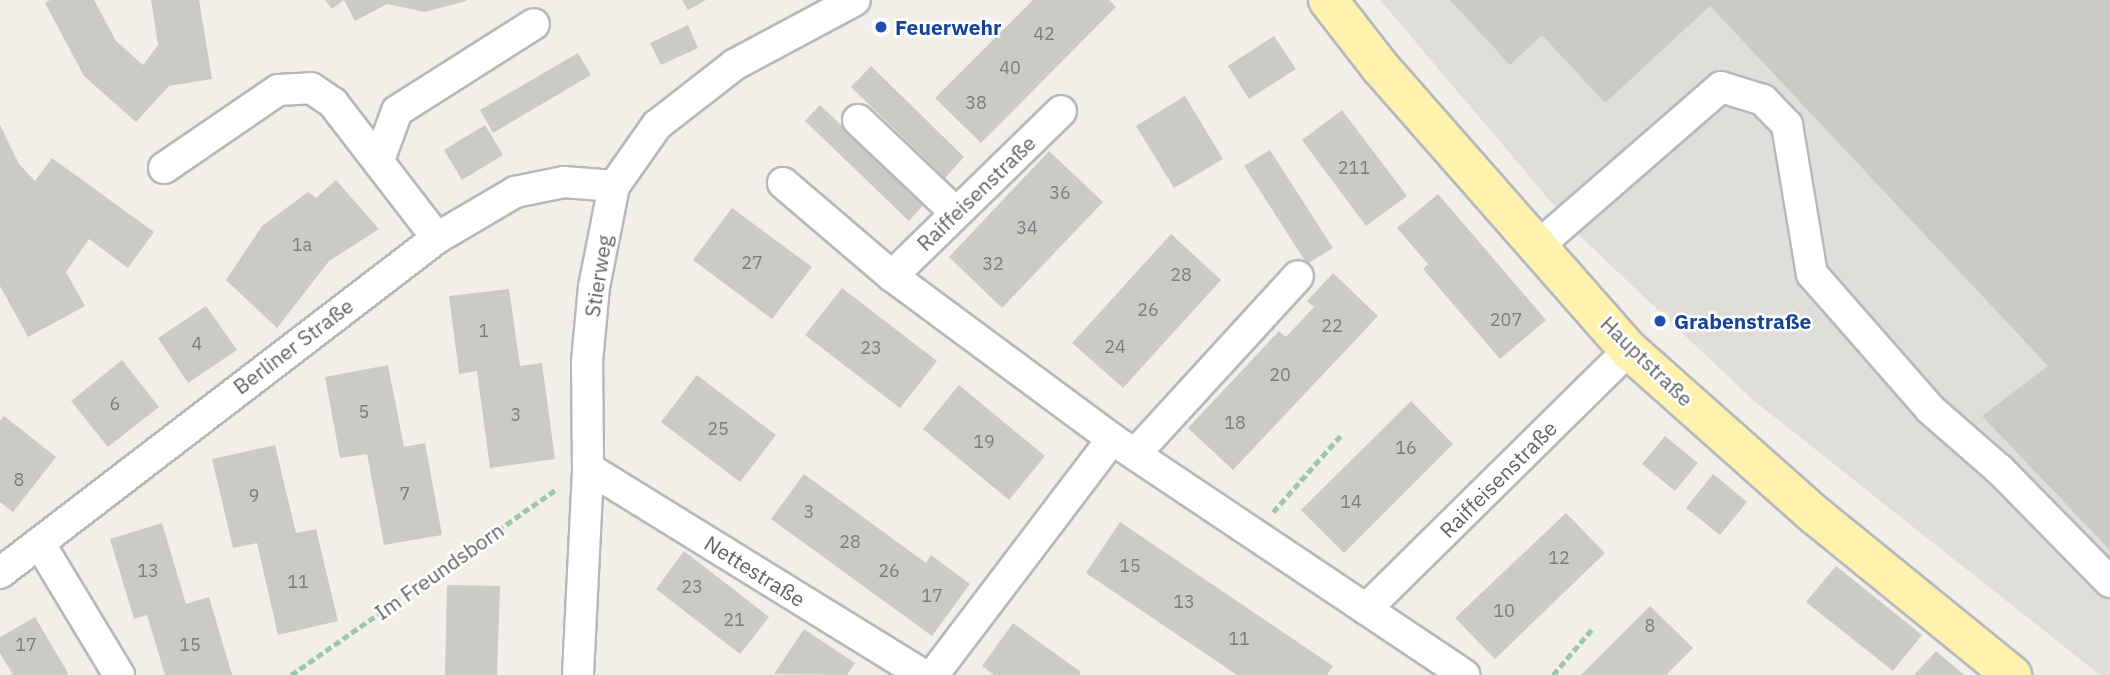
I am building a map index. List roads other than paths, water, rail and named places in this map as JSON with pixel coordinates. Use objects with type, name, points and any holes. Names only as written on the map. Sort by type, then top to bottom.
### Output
[{"type":"main road","name":"Hauptstraße","points":[[1328,0],[1380,67],[1629,350],[1815,515],[2012,675]]},
{"type":"street","name":"Stierweg","points":[[578,675],[588,468],[587,362],[594,287],[614,186],[657,125],[734,65],[855,0]]},
{"type":"street","points":[[379,160],[397,111],[534,24]]},
{"type":"street","points":[[1538,246],[1721,87],[1763,100],[1787,125],[1812,274],[1930,409],[2000,470],[2110,582]]},
{"type":"street","points":[[164,168],[278,90],[312,88],[333,103],[437,238]]},
{"type":"street","name":"Raiffeisenstraße","points":[[892,276],[1061,111]]},
{"type":"street","points":[[858,120],[956,212]]},
{"type":"street","name":"Berliner Straße","points":[[0,573],[40,544],[127,472],[437,238],[514,192],[564,182],[614,186]]},
{"type":"street","points":[[783,183],[892,276],[1123,446],[1464,675]]},
{"type":"street","points":[[933,675],[1123,446],[1298,276]]},
{"type":"street","name":"Raiffeisenstraße","points":[[1366,609],[1629,350]]},
{"type":"street","name":"Nettestraße","points":[[588,468],[923,675]]},
{"type":"street","points":[[40,544],[119,675]]},
{"type":"place","name":"Feuerwehr","points":[[881,27]]},
{"type":"place","name":"Grabenstraße","points":[[1660,321]]}]
